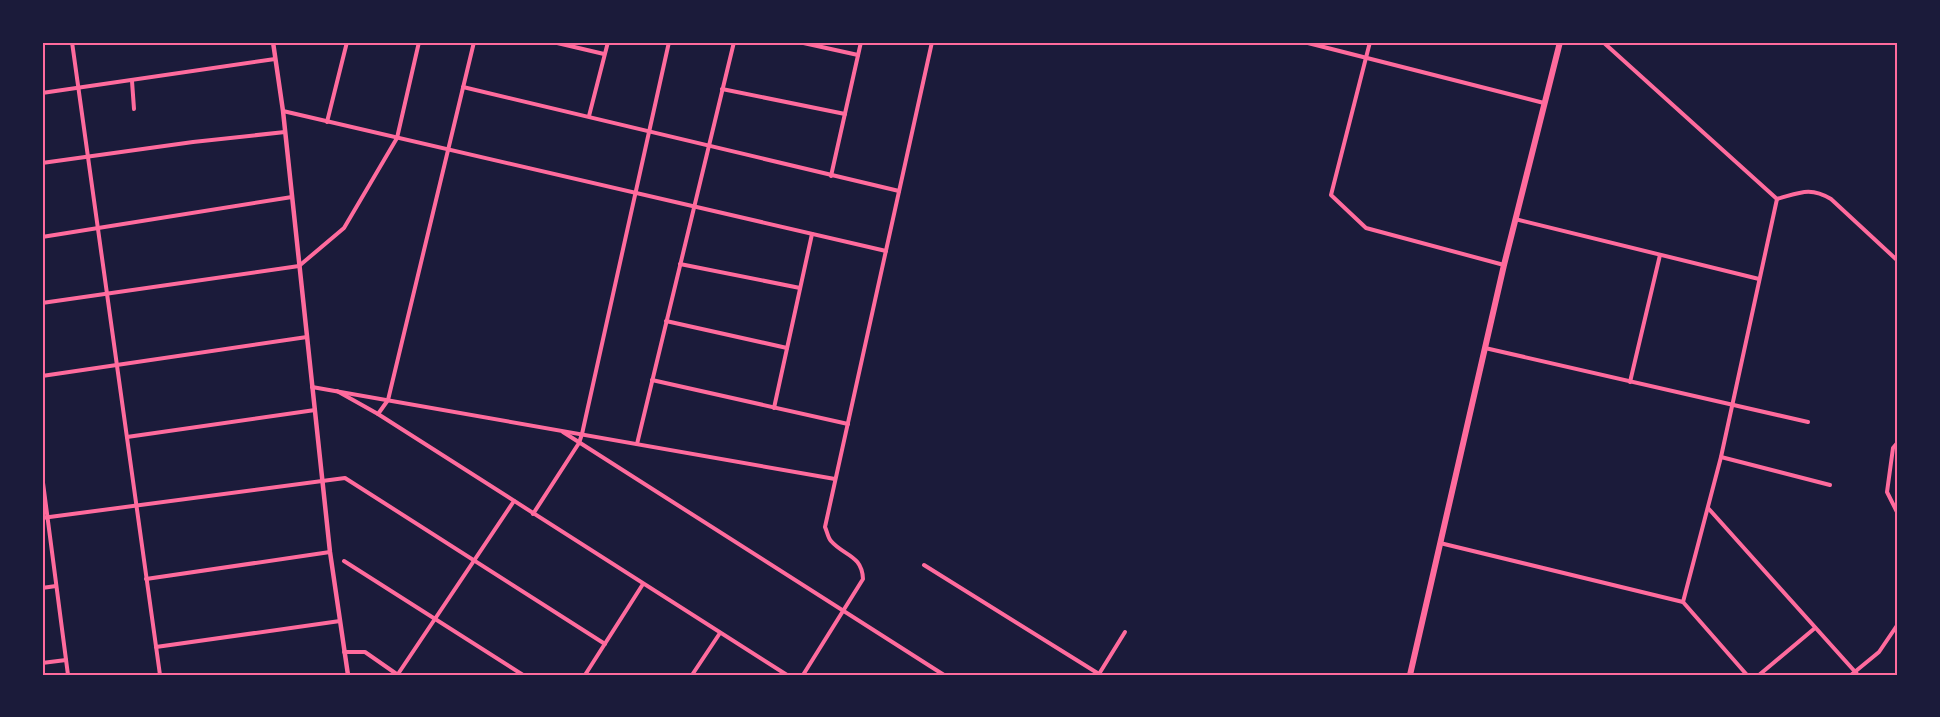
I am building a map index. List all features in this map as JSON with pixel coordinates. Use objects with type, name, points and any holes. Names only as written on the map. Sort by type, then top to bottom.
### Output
[{"type":"main road","points":[[1410,675],[1504,265],[1560,42]]},
{"type":"street","points":[[72,42],[160,675]]},
{"type":"street","points":[[273,42],[283,111],[330,552],[348,675]]},
{"type":"street","points":[[327,122],[347,42]]},
{"type":"street","points":[[42,303],[299,266],[344,228],[398,138],[419,42]]},
{"type":"street","points":[[378,414],[388,400],[474,42]]},
{"type":"street","points":[[552,42],[604,54]]},
{"type":"street","points":[[590,116],[608,42]]},
{"type":"street","points":[[533,514],[579,443],[582,434],[669,42]]},
{"type":"street","points":[[637,444],[734,42]]},
{"type":"street","points":[[799,42],[858,55]]},
{"type":"street","points":[[831,176],[861,42]]},
{"type":"street","points":[[803,675],[863,579],[862,568],[856,560],[831,541],[825,527],[932,42]]},
{"type":"street","points":[[1304,42],[1545,103]]},
{"type":"street","points":[[1370,42],[1331,195],[1365,228],[1504,265]]},
{"type":"street","points":[[1603,42],[1777,200]]},
{"type":"street","points":[[42,93],[275,59]]},
{"type":"street","points":[[132,81],[134,109]]},
{"type":"street","points":[[463,87],[899,191]]},
{"type":"street","points":[[722,89],[845,114]]},
{"type":"street","points":[[283,111],[886,251]]},
{"type":"street","points":[[42,163],[285,132]]},
{"type":"street","points":[[1777,200],[1807,190],[1822,193],[1898,261]]},
{"type":"street","points":[[42,237],[292,197]]},
{"type":"street","points":[[1683,602],[1721,457],[1777,200]]},
{"type":"street","points":[[1515,219],[1759,279]]},
{"type":"street","points":[[774,408],[812,234]]},
{"type":"street","points":[[1630,381],[1660,255]]},
{"type":"street","points":[[680,264],[800,288]]},
{"type":"street","points":[[666,321],[787,348]]},
{"type":"street","points":[[42,376],[307,337]]},
{"type":"street","points":[[1485,348],[1808,422]]},
{"type":"street","points":[[652,380],[848,424]]},
{"type":"street","points":[[312,387],[835,480]]},
{"type":"street","points":[[337,391],[378,414],[787,675]]},
{"type":"street","points":[[127,437],[315,410]]},
{"type":"street","points":[[560,430],[944,675]]},
{"type":"street","points":[[1898,442],[1893,448],[1887,492],[1898,514]]},
{"type":"street","points":[[1721,457],[1830,485]]},
{"type":"street","points":[[42,475],[45,517],[68,675]]},
{"type":"street","points":[[45,517],[345,478],[604,644]]},
{"type":"street","points":[[344,652],[365,652],[399,675],[514,501]]},
{"type":"street","points":[[1707,508],[1854,674],[1879,652],[1898,624]]},
{"type":"street","points":[[1440,543],[1683,602],[1747,675]]},
{"type":"street","points":[[146,579],[330,552]]},
{"type":"street","points":[[344,561],[523,675]]},
{"type":"street","points":[[924,565],[1099,674],[1125,632]]},
{"type":"street","points":[[585,675],[643,584]]},
{"type":"street","points":[[42,588],[56,586]]},
{"type":"street","points":[[156,647],[340,621]]},
{"type":"street","points":[[1759,675],[1815,628]]},
{"type":"street","points":[[692,675],[720,633]]},
{"type":"street","points":[[42,663],[66,660]]}]
